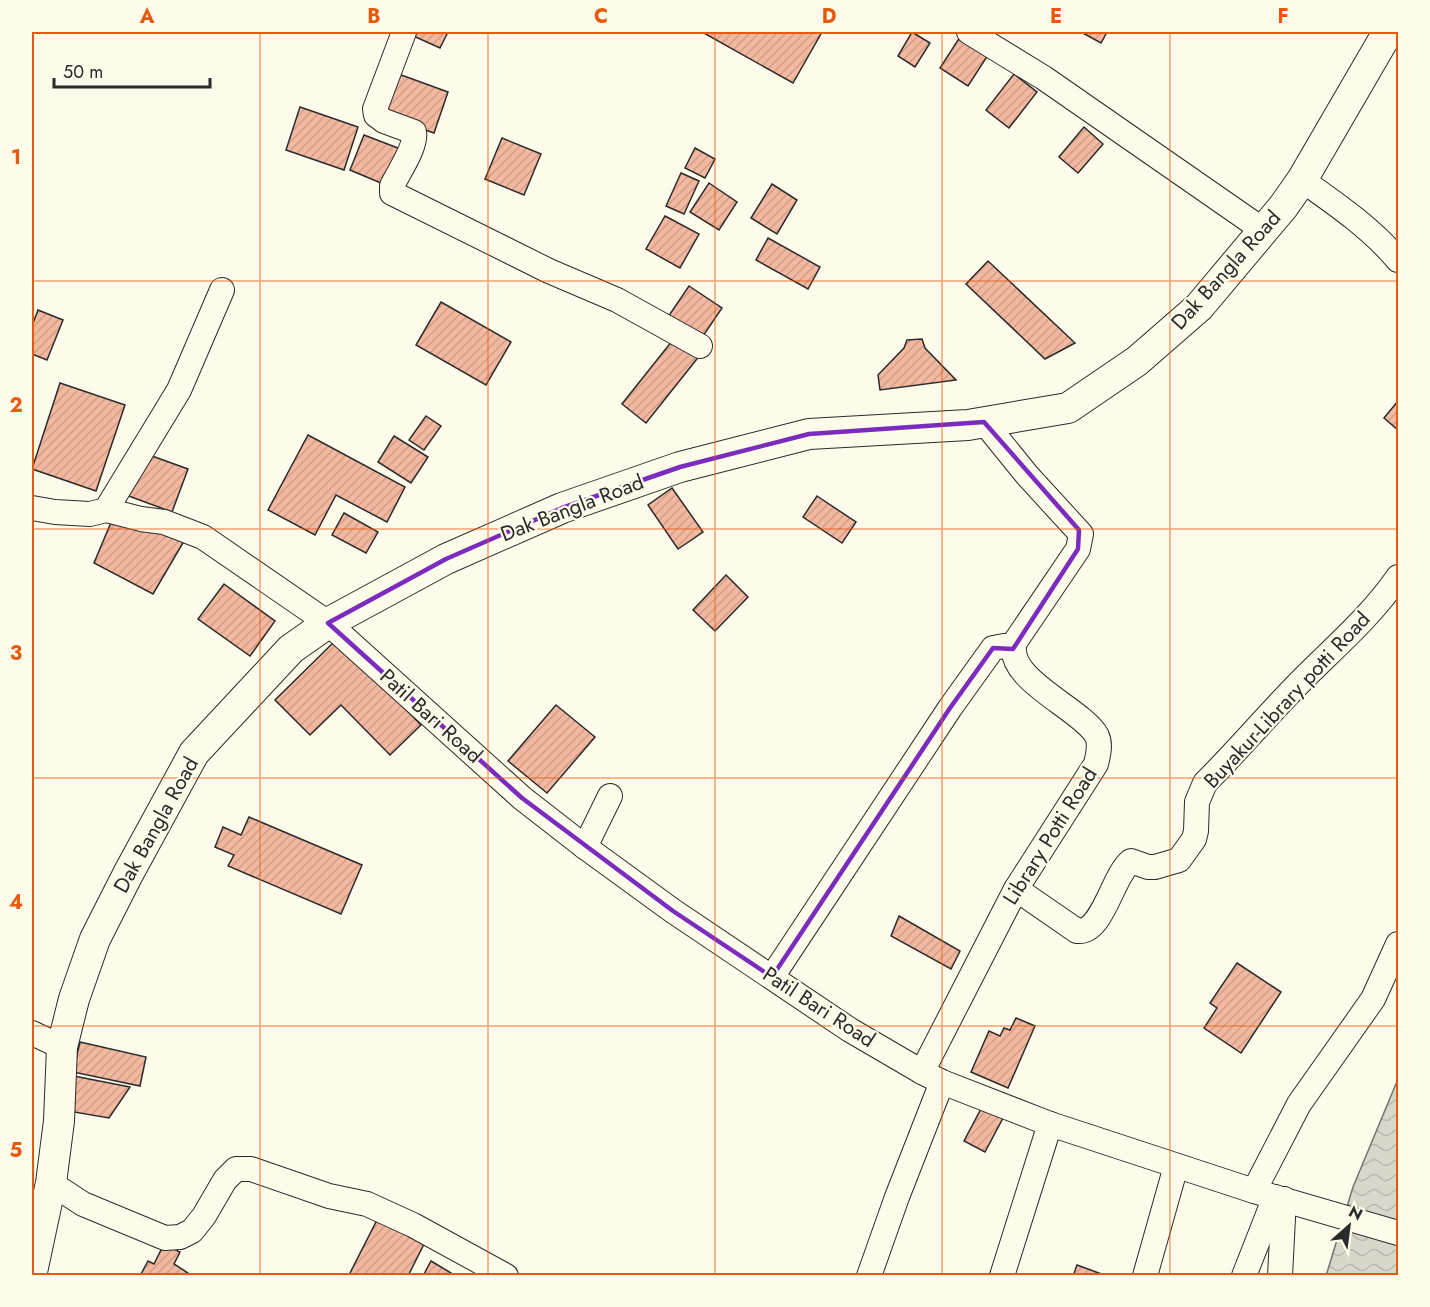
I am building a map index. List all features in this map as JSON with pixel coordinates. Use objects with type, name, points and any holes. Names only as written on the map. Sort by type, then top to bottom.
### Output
[{"type":"main road","name":"Dak Bangla Road","points":[[32,1272],[51,1184],[59,1121],[62,1047],[74,999],[95,939],[194,753],[291,649],[328,623],[446,559],[562,508],[680,467],[809,434],[968,425],[1068,408],[1137,361],[1199,306],[1302,180],[1388,32]]},
{"type":"street","points":[[404,32],[375,109],[376,115],[384,121],[414,132],[415,135],[411,149],[392,186],[392,193],[549,271],[617,300],[700,346]]},
{"type":"street","points":[[969,32],[1044,78],[1263,230]]},
{"type":"street","points":[[1302,180],[1352,216],[1387,246],[1398,260]]},
{"type":"street","points":[[32,508],[90,514],[106,510],[179,390],[222,290]]},
{"type":"street","points":[[772,977],[950,708],[993,648],[1004,646],[1013,649],[1015,642],[1078,549],[1081,534],[1027,475],[984,422]]},
{"type":"street","name":"Patil Bari Road","points":[[106,510],[164,522],[203,537],[328,623],[522,798],[585,847],[673,911],[850,1030],[932,1077],[1050,1124],[1176,1166],[1398,1233]]},
{"type":"street","name":"Buyakur-Library potti Road","points":[[1016,889],[1077,931],[1084,932],[1098,919],[1123,867],[1131,861],[1155,867],[1179,860],[1197,831],[1197,802],[1205,783],[1388,593],[1398,577]]},
{"type":"street","name":"Library Potti Road","points":[[869,1275],[897,1197],[932,1077],[1016,889],[1096,764],[1098,738],[1092,729],[1054,700],[1023,671],[1013,649]]},
{"type":"street","points":[[585,847],[610,796]]},
{"type":"street","points":[[1244,1275],[1277,1197],[1299,1104],[1374,999],[1398,944]]},
{"type":"street","points":[[32,1033],[62,1047]]},
{"type":"street","points":[[1002,1275],[1050,1124]]},
{"type":"street","points":[[1144,1275],[1176,1166]]},
{"type":"street","points":[[51,1184],[83,1204],[165,1238],[180,1237],[192,1231],[204,1216],[225,1180],[236,1169],[251,1170],[329,1196],[367,1204],[413,1225],[506,1275]]},
{"type":"street","points":[[1277,1197],[1280,1275]]},
{"type":"highlighted area","points":[[984,422],[1079,530],[1078,549],[1013,649],[993,648],[950,708],[772,977],[673,911],[522,798],[328,623],[446,559],[562,508],[680,467],[809,434]]},
{"type":"water","points":[[1398,1079],[1398,1275],[1326,1276],[1353,1187]]},
{"type":"building","points":[[411,32],[448,32],[440,48],[409,34]]},
{"type":"building","points":[[702,32],[822,32],[793,83]]},
{"type":"building","points":[[912,32],[930,43],[915,67],[898,56]]},
{"type":"building","points":[[1081,32],[1107,32],[1101,43]]},
{"type":"building","points":[[960,37],[988,55],[968,86],[940,68]]},
{"type":"building","points":[[393,72],[448,92],[434,133],[379,114]]},
{"type":"building","points":[[1014,74],[1037,92],[1009,128],[986,110]]},
{"type":"building","points":[[300,107],[358,127],[344,170],[286,150]]},
{"type":"building","points":[[1084,127],[1103,144],[1078,173],[1059,157]]},
{"type":"building","points":[[364,135],[403,150],[388,186],[350,170]]},
{"type":"building","points":[[502,138],[541,154],[524,195],[485,179]]},
{"type":"building","points":[[695,148],[715,159],[705,178],[685,168]]},
{"type":"building","points":[[681,173],[699,181],[684,214],[666,206]]},
{"type":"building","points":[[709,183],[737,202],[719,230],[690,212]]},
{"type":"building","points":[[772,184],[797,200],[777,234],[751,218]]},
{"type":"building","points":[[665,216],[699,234],[680,268],[646,249]]},
{"type":"building","points":[[768,238],[820,267],[808,289],[756,260]]},
{"type":"building","points":[[988,261],[1075,343],[1045,359],[966,284]]},
{"type":"building","points":[[689,286],[722,308],[701,339],[668,317]]},
{"type":"building","points":[[441,302],[511,342],[486,385],[416,345]]},
{"type":"building","points":[[38,310],[63,320],[47,360],[32,354],[32,326]]},
{"type":"building","points":[[676,336],[700,355],[646,423],[622,404]]},
{"type":"building","points":[[922,339],[925,348],[956,380],[880,390],[878,375],[904,348],[907,340]]},
{"type":"building","points":[[60,383],[125,405],[96,491],[32,469]]},
{"type":"building","points":[[1398,401],[1398,430],[1384,418]]},
{"type":"building","points":[[426,416],[441,426],[424,450],[409,440]]},
{"type":"building","points":[[308,435],[405,487],[387,522],[336,495],[315,535],[268,510]]},
{"type":"building","points":[[394,436],[428,457],[411,483],[378,462]]},
{"type":"building","points":[[141,452],[188,469],[172,512],[126,495]]},
{"type":"building","points":[[672,488],[703,532],[678,549],[648,505]]},
{"type":"building","points":[[817,496],[856,522],[842,543],[803,517]]},
{"type":"building","points":[[115,513],[184,541],[153,594],[94,563]]},
{"type":"building","points":[[344,513],[378,532],[366,553],[332,535]]},
{"type":"building","points":[[726,575],[748,597],[715,631],[693,610]]},
{"type":"building","points":[[224,584],[275,621],[250,656],[198,619]]},
{"type":"building","points":[[337,639],[421,725],[390,755],[341,705],[310,735],[275,700]]},
{"type":"building","points":[[556,705],[595,737],[547,793],[508,761]]},
{"type":"building","points":[[249,817],[362,865],[341,914],[228,866],[234,855],[215,847],[223,827],[241,835]]},
{"type":"building","points":[[899,916],[960,951],[951,969],[891,936]]},
{"type":"building","points":[[1237,963],[1281,992],[1241,1053],[1204,1028],[1217,1008],[1210,1003]]},
{"type":"building","points":[[1016,1018],[1035,1026],[1008,1088],[971,1072],[989,1031],[1000,1036],[1004,1028],[1010,1030]]},
{"type":"building","points":[[80,1042],[146,1057],[140,1086],[73,1072]]},
{"type":"building","points":[[74,1076],[130,1087],[109,1118],[68,1111]]},
{"type":"building","points":[[982,1107],[1003,1118],[985,1152],[964,1141]]},
{"type":"building","points":[[377,1220],[424,1244],[408,1276],[349,1275]]},
{"type":"building","points":[[164,1244],[180,1252],[174,1264],[188,1273],[187,1276],[140,1276],[148,1261],[154,1264]]},
{"type":"building","points":[[431,1261],[456,1276],[423,1276]]},
{"type":"building","points":[[1077,1265],[1107,1276],[1073,1276]]}]
